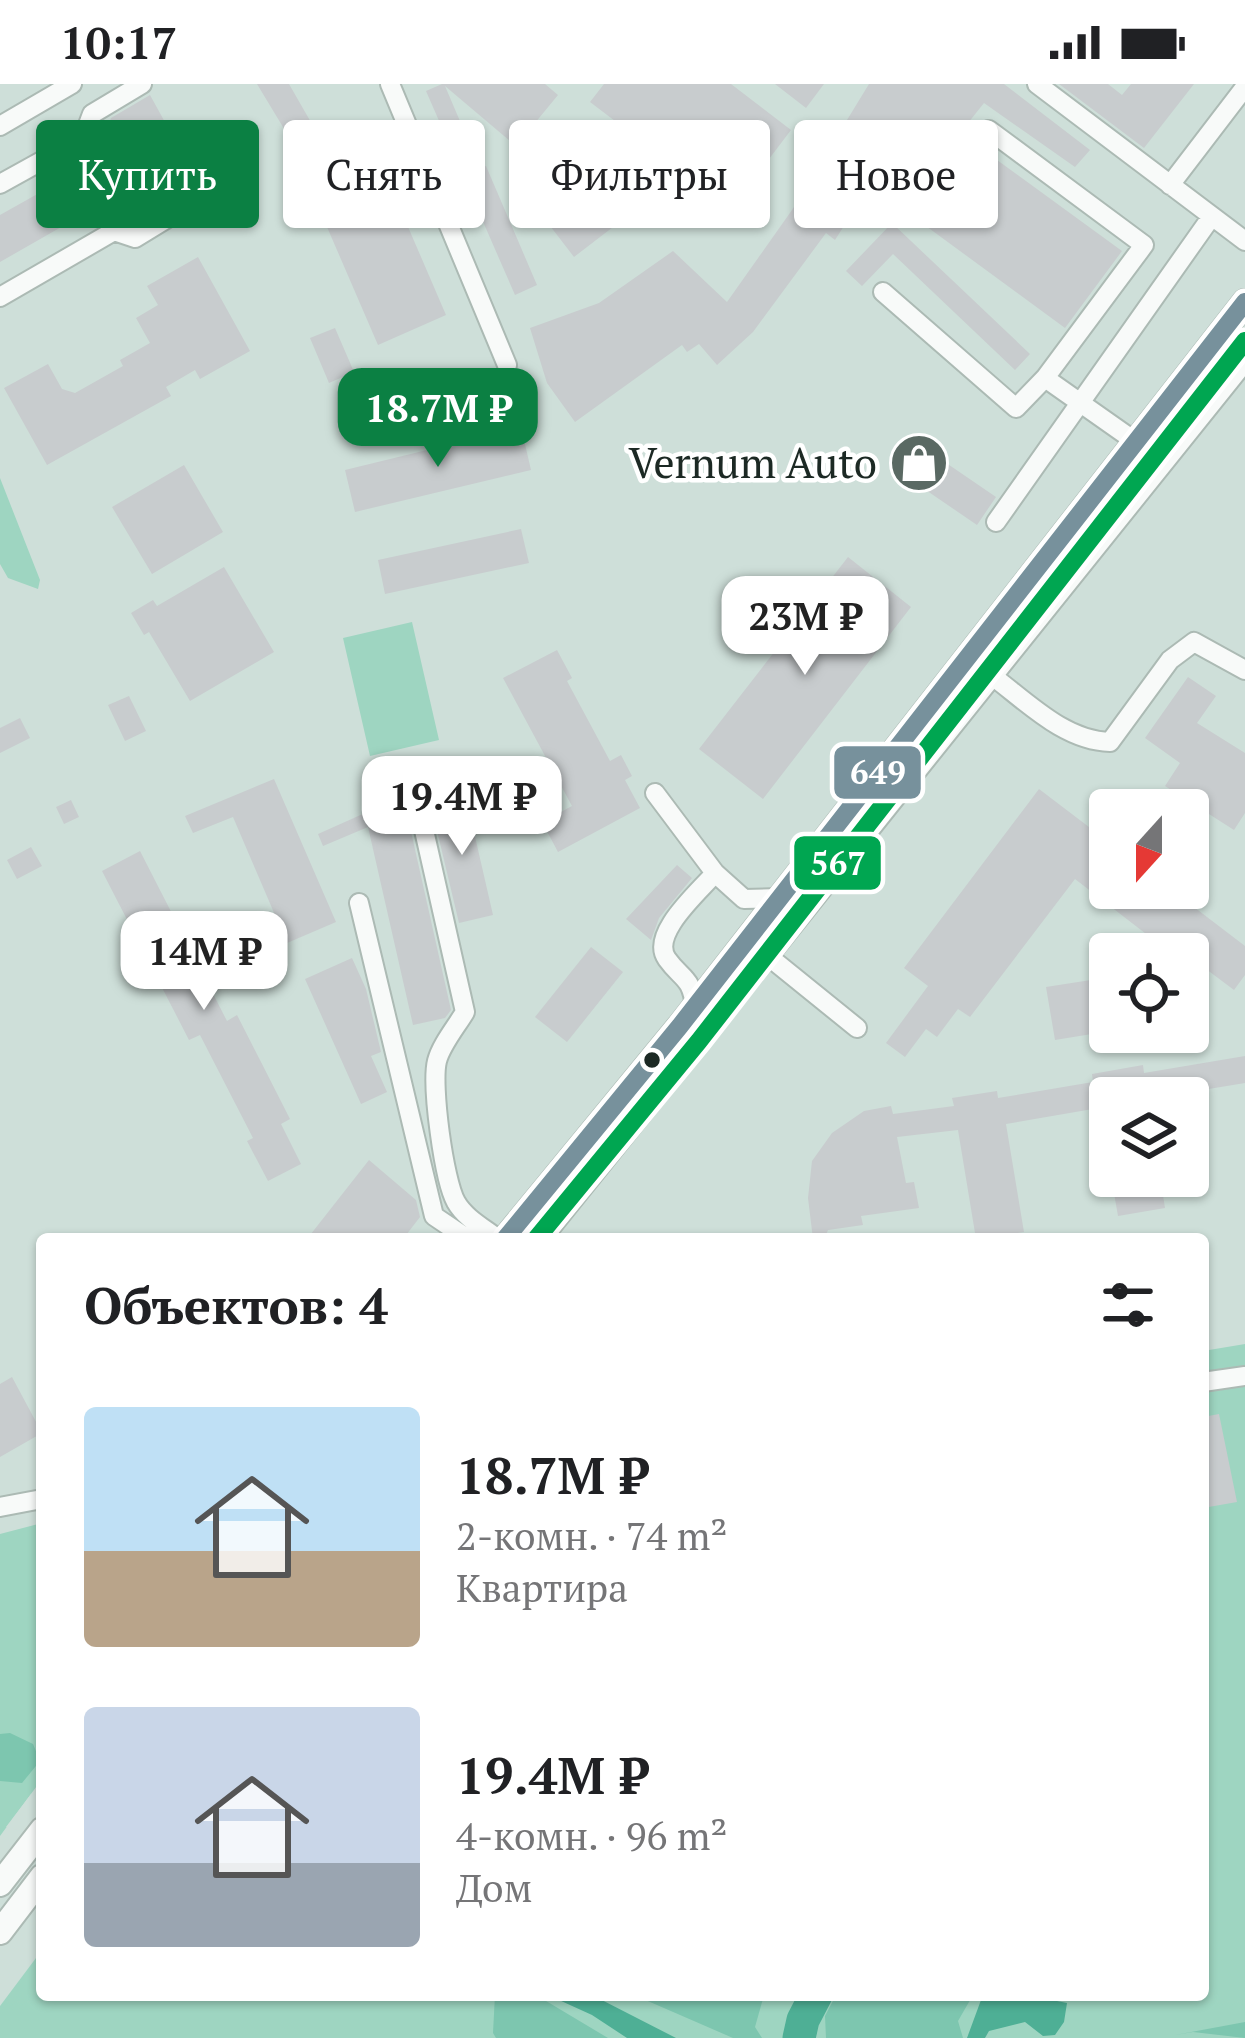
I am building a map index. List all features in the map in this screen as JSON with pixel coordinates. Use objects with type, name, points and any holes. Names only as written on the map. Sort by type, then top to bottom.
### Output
[{"type":"main road","points":[[507,1233],[695,1006],[1245,302]]},
{"type":"main road","points":[[543,1233],[1245,357]]},
{"type":"main road","points":[[5,1877],[36,1838]]},
{"type":"main road","points":[[0,1932],[36,1885]]},
{"type":"street","points":[[0,127],[54,89],[72,84]]},
{"type":"street","points":[[90,120],[92,114],[142,84]]},
{"type":"street","points":[[390,84],[507,365]]},
{"type":"street","points":[[1037,84],[1245,241]]},
{"type":"street","points":[[1170,185],[1245,87]]},
{"type":"street","points":[[883,292],[1016,408],[1045,378],[1144,245],[998,137]]},
{"type":"street","points":[[0,184],[36,164]]},
{"type":"street","points":[[996,522],[1212,216]]},
{"type":"street","points":[[0,297],[116,228]]},
{"type":"street","points":[[115,231],[135,238],[151,228]]},
{"type":"street","points":[[1045,378],[1136,442]]},
{"type":"street","points":[[991,675],[1068,732],[1090,742],[1110,742],[1171,660],[1194,643],[1245,670]]},
{"type":"street","points":[[656,794],[716,873],[744,899],[779,898]]},
{"type":"street","points":[[419,808],[465,1012],[437,1059],[435,1095],[455,1201],[468,1217],[493,1233]]},
{"type":"street","points":[[695,1006],[692,983],[662,948],[667,928],[716,873]]},
{"type":"street","points":[[359,903],[434,1216],[459,1233]]},
{"type":"street","points":[[767,956],[857,1028]]},
{"type":"street","points":[[1209,1381],[1245,1376]]},
{"type":"street","points":[[0,1507],[36,1500]]},
{"type":"shaded area","points":[[0,478],[40,580],[38,589],[8,578],[0,564]]},
{"type":"shaded area","points":[[412,622],[439,740],[370,756],[343,638]]},
{"type":"shaded area","points":[[1245,1344],[1245,2038],[0,2038],[0,2006],[36,1958],[36,2001],[1209,2001],[1209,1350]]},
{"type":"shaded area","points":[[36,1525],[36,1787],[0,1836],[0,1534]]},
{"type":"shaded area","points":[[10,1733],[33,1744],[36,1766],[22,1783],[0,1781],[0,1734]]},
{"type":"shaded area","points":[[495,2001],[546,2001],[608,2038],[496,2038]]},
{"type":"shaded area","points":[[561,2001],[604,2001],[676,2038],[627,2038]]},
{"type":"shaded area","points":[[648,2001],[762,2001],[755,2027],[762,2038],[733,2038]]},
{"type":"shaded area","points":[[833,2001],[970,2001],[958,2021],[963,2038],[826,2038],[825,2016]]},
{"type":"shaded area","points":[[981,2001],[1067,2003],[1064,2022],[1055,2035],[1043,2036],[1025,2022],[989,2031],[985,2038],[967,2038]]},
{"type":"shaded area","points":[[1245,2022],[1245,2038],[1193,2032],[1175,2035]]},
{"type":"pier","points":[[31,1794],[36,1795],[36,1835],[6,1827]]},
{"type":"building","points":[[257,84],[289,84],[310,120],[283,120],[283,127]]},
{"type":"building","points":[[442,84],[545,84],[558,95],[537,120],[509,120],[509,140],[445,86],[460,120],[439,120],[426,91]]},
{"type":"building","points":[[604,84],[731,84],[791,130],[770,158],[770,120],[614,120],[590,102]]},
{"type":"building","points":[[775,84],[824,84],[806,108]]},
{"type":"building","points":[[869,84],[1004,84],[1090,150],[1075,167],[984,103],[970,120],[847,120]]},
{"type":"building","points":[[1059,84],[1108,84],[1122,95],[1131,84],[1194,84],[1144,148]]},
{"type":"building","points":[[150,95],[164,120],[110,120]]},
{"type":"building","points":[[998,161],[1122,251],[1065,328],[929,228],[998,228]]},
{"type":"building","points":[[486,166],[537,285],[515,295],[485,226]]},
{"type":"building","points":[[36,195],[36,228],[60,228],[0,262],[0,215]]},
{"type":"building","points":[[794,207],[794,228],[843,228],[835,240],[826,233],[753,332],[717,365],[699,344],[687,352],[682,345],[575,422],[547,383],[530,328],[599,303],[673,251],[727,302]]},
{"type":"building","points":[[327,228],[409,228],[446,315],[378,345]]},
{"type":"building","points":[[552,228],[612,228],[574,257]]},
{"type":"building","points":[[887,228],[897,228],[1030,354],[1015,370],[893,254],[862,286],[846,271]]},
{"type":"building","points":[[198,257],[250,351],[200,379],[195,370],[166,387],[171,396],[47,465],[4,388],[48,364],[62,389],[75,393],[123,366],[120,360],[150,343],[136,318],[158,305],[147,286]]},
{"type":"building","points":[[335,328],[354,372],[329,383],[310,338]]},
{"type":"building","points":[[521,427],[531,470],[355,512],[345,470]]},
{"type":"building","points":[[917,443],[996,497],[977,525],[898,471]]},
{"type":"building","points":[[184,465],[223,532],[152,574],[112,507]]},
{"type":"building","points":[[521,529],[529,563],[385,594],[378,560]]},
{"type":"building","points":[[848,557],[911,607],[763,799],[699,749]]},
{"type":"building","points":[[224,567],[274,652],[190,701],[149,632],[144,635],[131,613],[153,600],[157,606]]},
{"type":"building","points":[[557,650],[572,678],[567,681],[610,761],[621,755],[632,776],[625,780],[640,808],[558,852],[542,822],[572,806],[503,678]]},
{"type":"building","points":[[1188,677],[1216,696],[1197,723],[1245,753],[1245,813],[1234,830],[1209,814],[1209,789],[1165,786],[1180,763],[1145,738]]},
{"type":"building","points":[[129,696],[146,731],[125,741],[108,705]]},
{"type":"building","points":[[20,718],[30,738],[0,753],[0,728]]},
{"type":"building","points":[[274,779],[336,922],[287,943],[233,817],[193,833],[185,816]]},
{"type":"building","points":[[1039,789],[1089,827],[1089,890],[1075,879],[970,1017],[958,1009],[937,1037],[926,1029],[905,1057],[886,1043],[928,986],[904,968]]},
{"type":"building","points":[[465,793],[493,915],[459,923],[430,801]]},
{"type":"building","points":[[403,796],[451,1010],[445,1018],[413,1025],[368,827],[323,846],[318,834],[365,813],[364,805]]},
{"type":"building","points":[[71,800],[79,817],[64,824],[56,807]]},
{"type":"building","points":[[31,847],[42,866],[17,879],[7,860]]},
{"type":"building","points":[[140,851],[227,1021],[237,1015],[290,1119],[281,1124],[301,1164],[268,1181],[247,1141],[253,1138],[200,1035],[189,1040],[102,871]]},
{"type":"building","points":[[677,865],[692,878],[659,918],[651,940],[626,919]]},
{"type":"building","points":[[1114,909],[1197,909],[1245,946],[1245,975],[1234,990],[1209,971],[1209,933],[1145,933]]},
{"type":"building","points":[[591,947],[623,972],[567,1042],[535,1017]]},
{"type":"building","points":[[352,958],[366,989],[381,1052],[371,1056],[387,1092],[361,1104],[305,979]]},
{"type":"building","points":[[1089,980],[1089,1034],[1055,1040],[1046,987]]},
{"type":"building","points":[[1245,1056],[1245,1083],[1209,1089],[1209,1077],[1092,1077],[1143,1065],[1144,1073]]},
{"type":"building","points":[[1089,1083],[1089,1110],[1006,1124],[1024,1232],[975,1233],[958,1130],[897,1137],[906,1183],[914,1182],[919,1208],[861,1216],[863,1225],[812,1233],[808,1198],[812,1161],[832,1133],[864,1111],[891,1106],[893,1114],[954,1106],[952,1098],[997,1091],[998,1098]]},
{"type":"building","points":[[369,1160],[416,1200],[420,1217],[408,1233],[312,1233]]},
{"type":"building","points":[[1115,1197],[1163,1197],[1165,1208],[1118,1216]]},
{"type":"building","points":[[12,1377],[36,1422],[36,1436],[0,1457],[0,1384]]},
{"type":"building","points":[[1219,1414],[1237,1502],[1209,1507],[1209,1416]]},
{"type":"waterway","points":[[799,2038],[813,2001]]},
{"type":"transit line","name":"649","points":[[510,1233],[680,1026],[1245,302]]},
{"type":"transit line","name":"567","points":[[541,1233],[699,1041],[1245,341]]},
{"type":"place","name":"Vernum Auto","points":[[919,463]]}]
